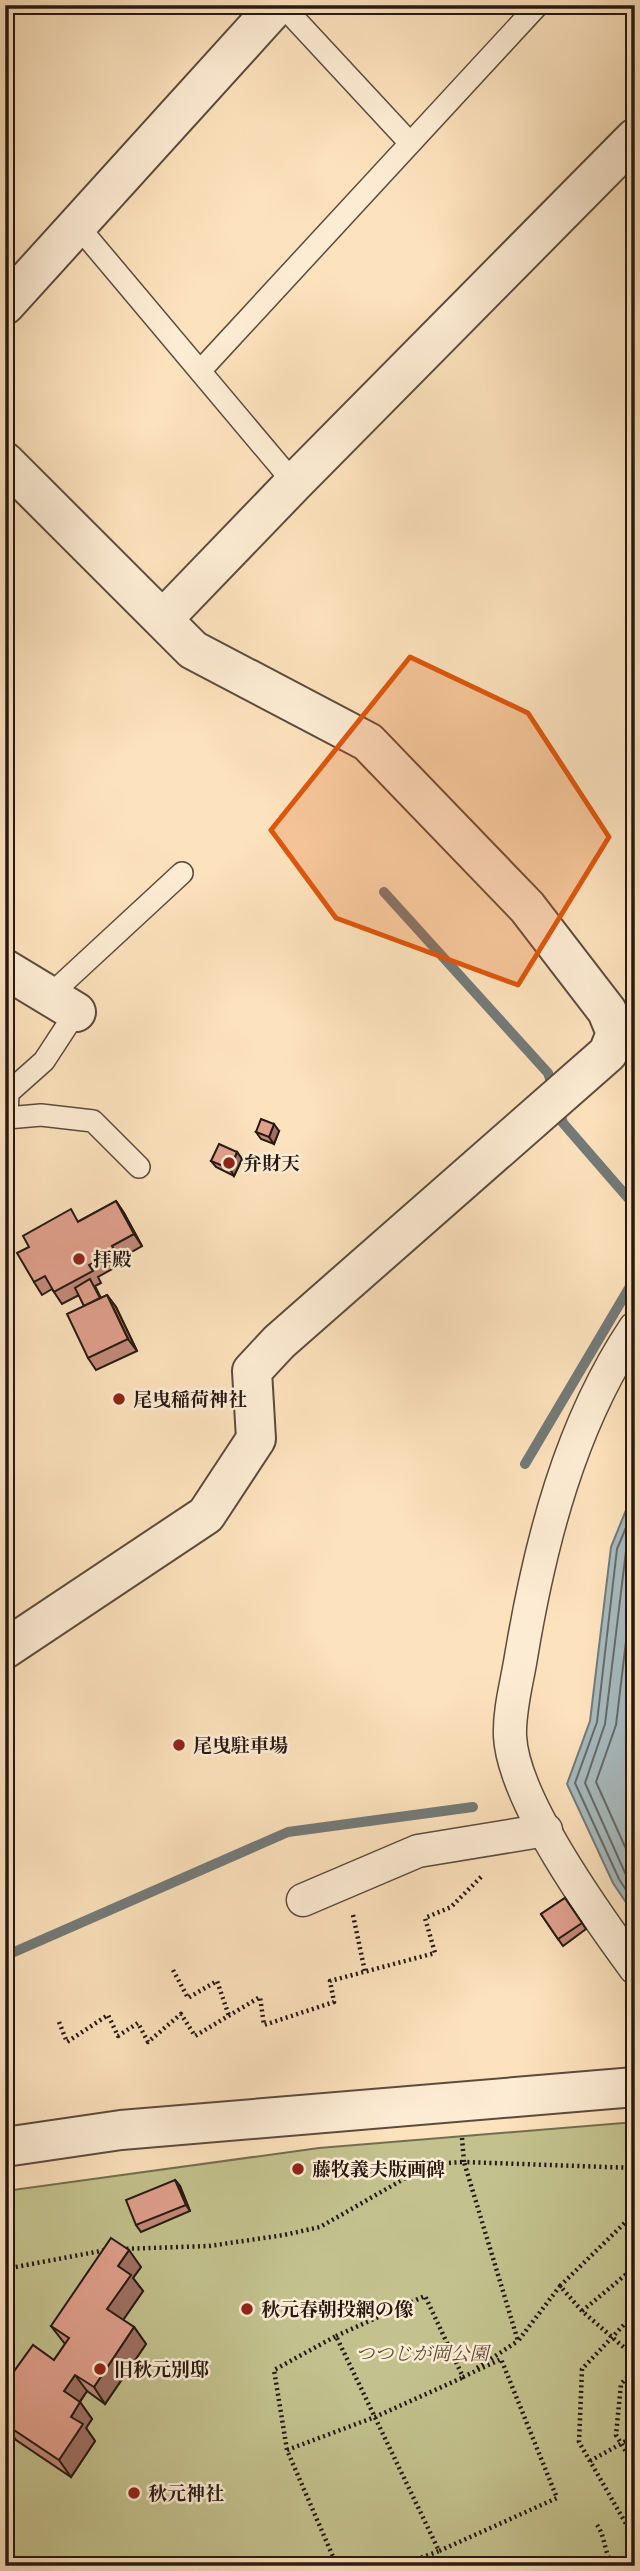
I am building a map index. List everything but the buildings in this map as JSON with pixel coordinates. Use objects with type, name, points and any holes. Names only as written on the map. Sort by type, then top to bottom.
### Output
[{"type":"street","points":[[5,304],[279,5]]},
{"type":"street","points":[[163,619],[294,482],[635,138]]},
{"type":"street","points":[[5,462],[193,650],[368,742],[527,907],[607,1011],[616,1033],[608,1053],[279,1342],[252,1371],[256,1439],[205,1516],[5,1649]]},
{"type":"street","points":[[5,969],[62,1004]]},
{"type":"street","points":[[635,1328],[601,1387],[558,1489],[524,1639],[510,1736],[518,1768],[536,1815],[611,1936],[635,1968]]},
{"type":"street","points":[[303,1900],[418,1851],[546,1830]]},
{"type":"street","points":[[5,2147],[121,2130],[635,2087]]},
{"type":"lane","points":[[279,5],[410,143]]},
{"type":"lane","points":[[200,370],[538,5]]},
{"type":"lane","points":[[77,225],[294,482]]},
{"type":"lane","points":[[139,1167],[93,1121],[41,1115],[7,1118],[8,1093],[44,1061],[62,1004],[183,873]]},
{"type":"path","points":[[59,2022],[66,2042],[108,2015],[118,2036],[138,2024],[148,2042],[181,2014],[195,2036],[260,1997],[264,2025],[334,2001],[330,1981],[435,1953],[425,1918],[451,1907],[490,1868]]},
{"type":"path","points":[[173,1970],[188,1998],[217,1982],[229,2016]]},
{"type":"path","points":[[461,2133],[464,2162],[518,2341]]},
{"type":"path","points":[[5,2269],[17,2269],[92,2252],[143,2246],[209,2246],[320,2227],[430,2164],[464,2162],[635,2168]]},
{"type":"path","points":[[463,2377],[518,2341],[560,2286],[635,2213]]},
{"type":"path","points":[[582,2311],[635,2267]]},
{"type":"path","points":[[560,2286],[582,2311],[635,2357]]},
{"type":"path","points":[[337,2566],[287,2450],[274,2370],[336,2336],[425,2296],[463,2377]]},
{"type":"path","points":[[635,2313],[582,2369],[579,2442],[629,2529],[635,2531]]},
{"type":"path","points":[[336,2336],[439,2551]]},
{"type":"path","points":[[287,2450],[375,2417],[500,2359],[557,2498],[399,2566]]},
{"type":"path","points":[[635,2368],[621,2384],[616,2435],[635,2467]]},
{"type":"path","points":[[590,2461],[635,2436]]},
{"type":"path","points":[[597,2525],[603,2534],[610,2561],[615,2566]]},
{"type":"highlighted area","points":[[410,657],[528,713],[609,837],[518,985],[336,918],[271,830]]},
{"type":"green space","name":"つつじが岡公園","points":[[635,2122],[635,2566],[5,2566],[5,2191],[319,2148]]},
{"type":"water","points":[[635,1488],[635,1916],[613,1883],[567,1784],[590,1721],[611,1547]]},
{"type":"waterway","points":[[384,892],[548,1073],[554,1091]]},
{"type":"waterway","points":[[558,1107],[563,1123],[635,1206]]},
{"type":"waterway","points":[[525,1464],[635,1278]]},
{"type":"waterway","points":[[5,1956],[288,1832],[473,1807]]},
{"type":"place","name":"弁財天","points":[[229,1163]]},
{"type":"place","name":"拝殿","points":[[79,1259]]},
{"type":"place","name":"尾曳稲荷神社","points":[[119,1399]]},
{"type":"place","name":"尾曳駐車場","points":[[179,1745]]},
{"type":"place","name":"藤牧義夫版画碑","points":[[298,2169]]},
{"type":"place","name":"秋元春朝投網の像","points":[[247,2309]]},
{"type":"place","name":"旧秋元別邸","points":[[100,2369]]},
{"type":"place","name":"秋元神社","points":[[134,2493]]}]
